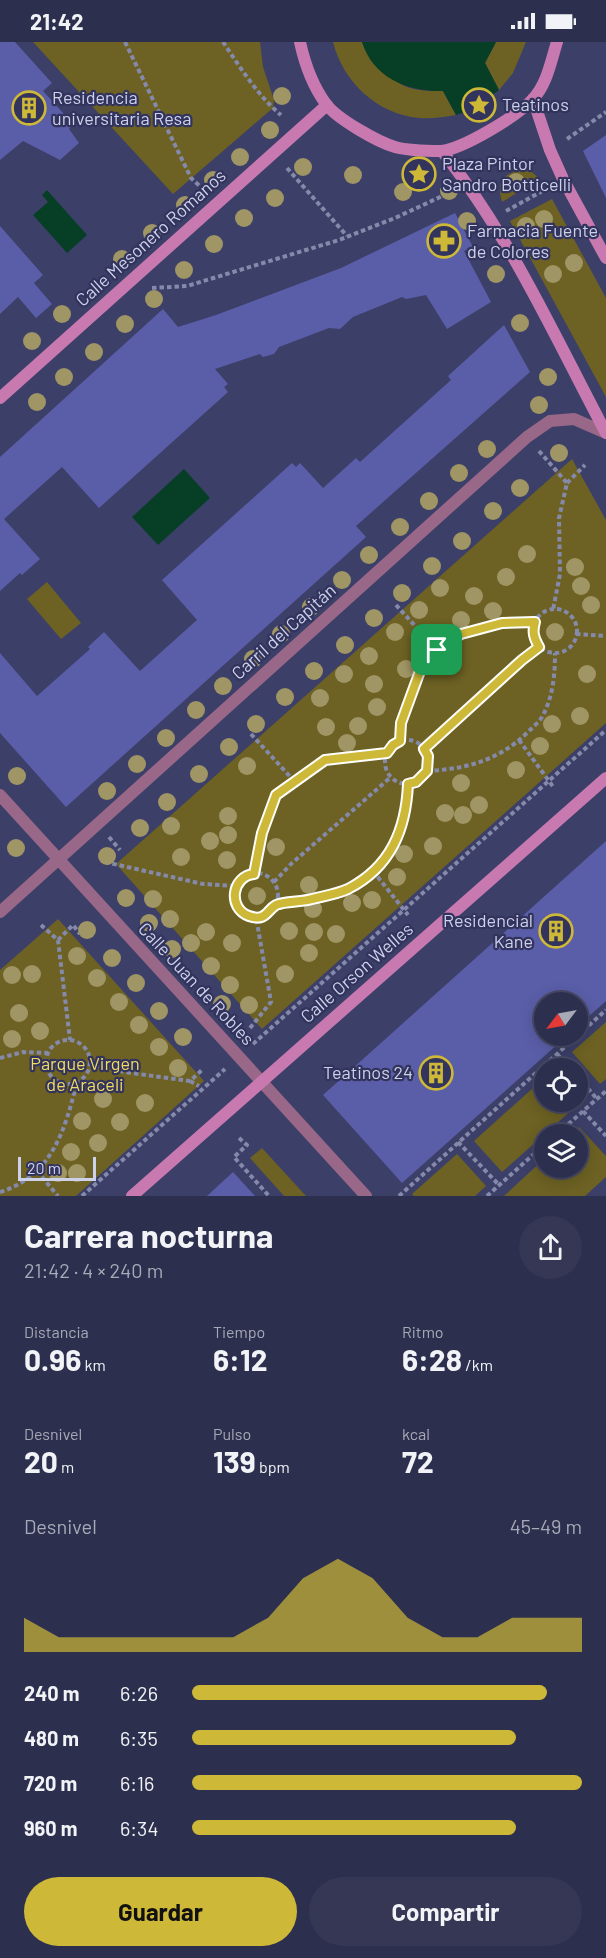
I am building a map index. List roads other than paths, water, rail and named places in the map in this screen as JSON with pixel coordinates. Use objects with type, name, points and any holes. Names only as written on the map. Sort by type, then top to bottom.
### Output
[{"type":"street","points":[[300,42],[306,70],[327,105],[347,123],[395,147],[442,151],[462,144],[507,120],[533,99],[545,81],[557,42]]},
{"type":"street","points":[[533,99],[550,150],[563,179],[606,258]]},
{"type":"street","name":"Calle Mesonero Romanos","points":[[0,398],[327,105]]},
{"type":"street","points":[[442,151],[492,219],[606,433]]},
{"type":"street","name":"Carril del Capitán","points":[[0,912],[526,437],[550,421],[574,419],[606,433]]},
{"type":"street","name":"Calle Orson Welles","points":[[132,1196],[606,777]]},
{"type":"street","name":"Calle Juan de Robles","points":[[0,795],[366,1196]]},
{"type":"place","name":"Teatinos","points":[[479,105]]},
{"type":"place","name":"Residencia universitaria Resa","points":[[29,108]]},
{"type":"place","name":"Plaza Pintor Sandro Botticelli","points":[[419,174]]},
{"type":"place","name":"Farmacia Fuente de Colores","points":[[444,241]]},
{"type":"place","name":"Residencial Kane","points":[[556,931]]},
{"type":"place","name":"Teatinos 24","points":[[436,1073]]},
{"type":"park label","name":"Parque Virgen de Araceli","points":[[85,1074]]}]
